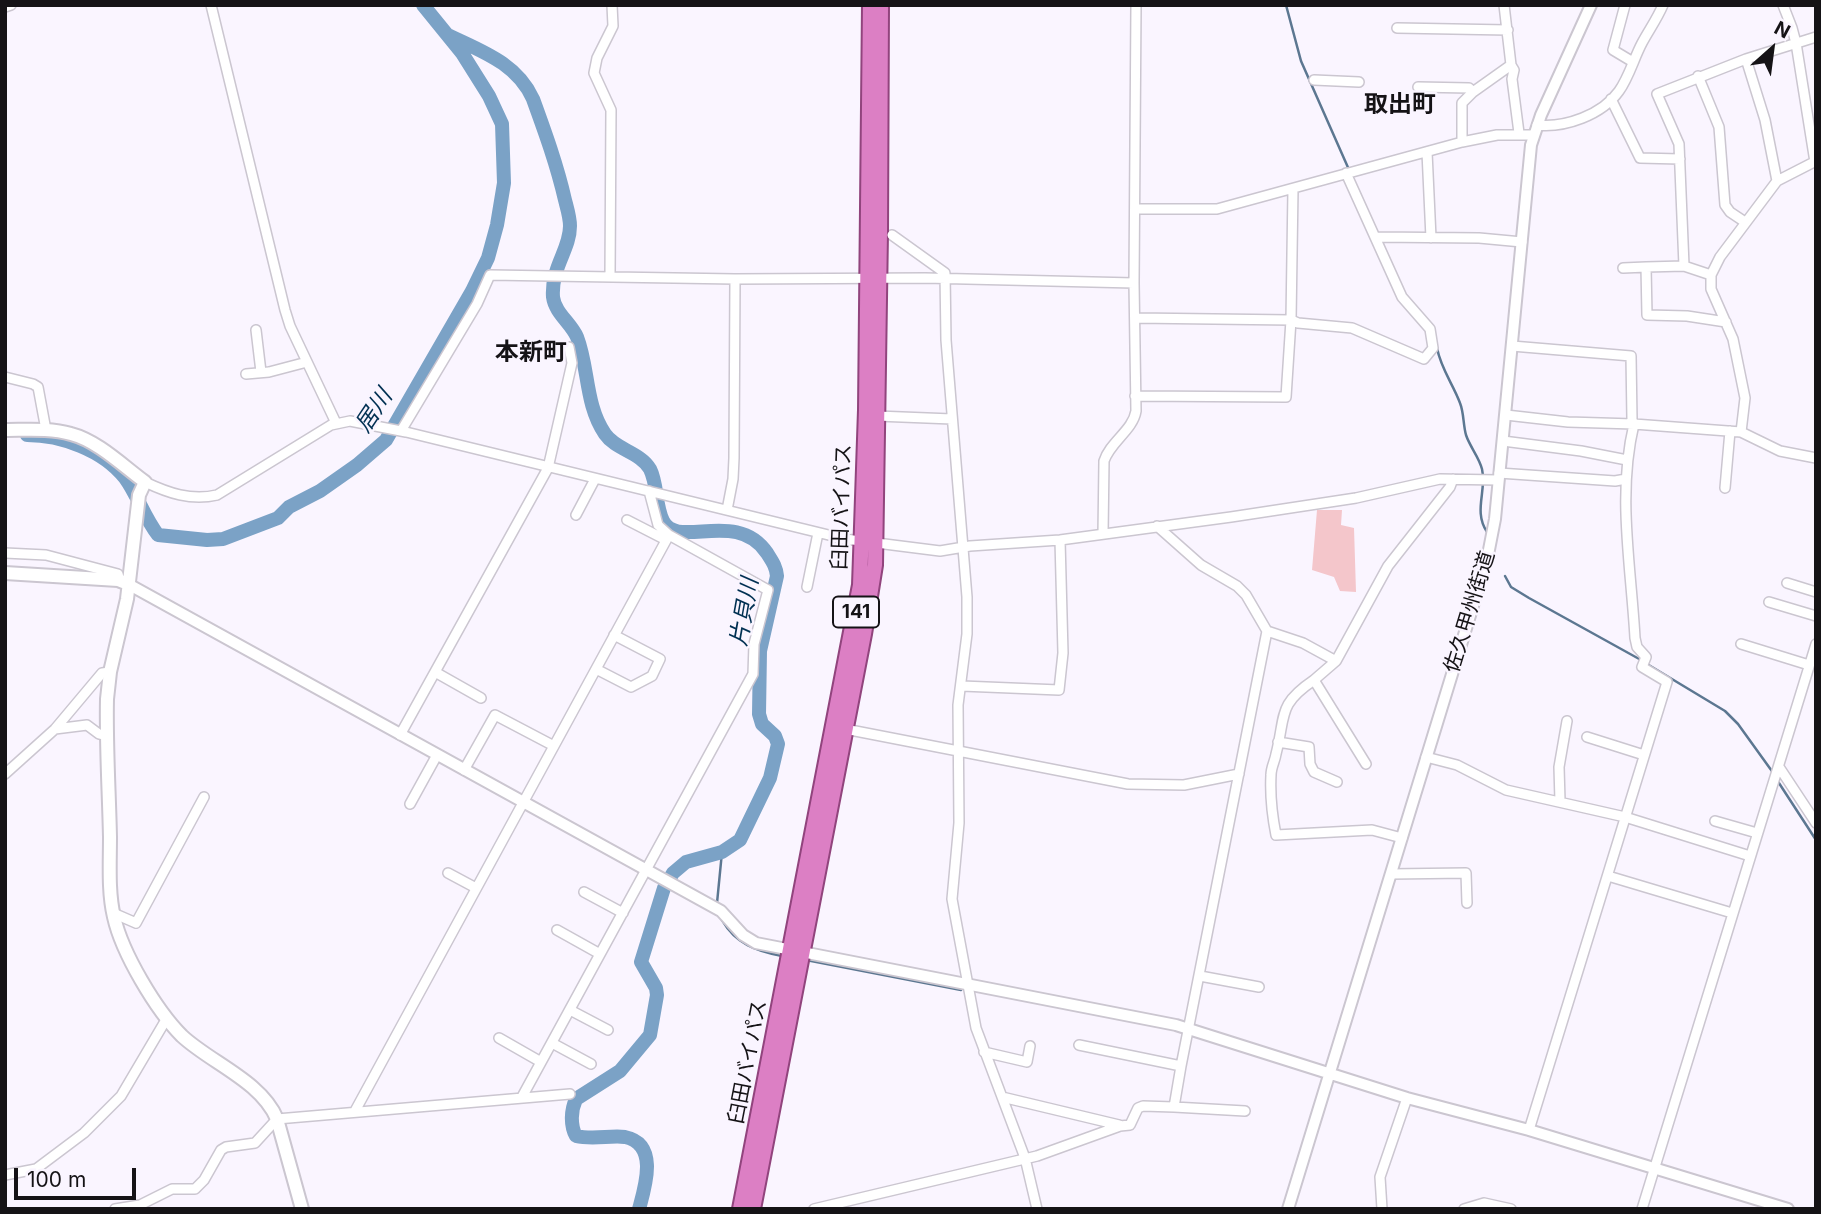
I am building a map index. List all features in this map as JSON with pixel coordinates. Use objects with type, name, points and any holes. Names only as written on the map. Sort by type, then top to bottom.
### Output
[{"type":"highway","name":"臼田バイパス","points":[[753,1209],[869,543],[877,416],[870,5]]},
{"type":"highway","name":"臼田バイパス","points":[[740,1209],[845,729],[872,589],[869,543],[873,278],[881,5]]},
{"type":"main road","points":[[5,430],[46,430],[81,437],[145,482],[138,501],[124,582],[123,620],[110,672],[107,699],[113,913],[119,936],[129,957],[167,1018],[197,1048],[264,1097],[277,1119],[302,1209]]},
{"type":"main road","points":[[5,573],[124,582]]},
{"type":"street","points":[[5,7],[11,5]]},
{"type":"street","points":[[211,5],[285,310],[336,423]]},
{"type":"street","points":[[610,276],[611,110],[594,73],[597,58],[613,26],[612,5]]},
{"type":"street","points":[[1103,534],[1104,461],[1135,415],[1136,5]]},
{"type":"street","points":[[1504,5],[1514,71],[1512,79],[1519,133]]},
{"type":"street","points":[[1587,6],[1604,5]]},
{"type":"street","points":[[1625,5],[1613,50],[1633,62]]},
{"type":"street","points":[[1136,209],[1217,209],[1462,142],[1582,119],[1611,99],[1621,88],[1663,5]]},
{"type":"street","points":[[1741,432],[1745,398],[1733,339],[1711,289],[1712,275],[1720,257],[1777,181],[1816,162],[1796,43],[1783,5]]},
{"type":"street","name":"佐久甲州街道","points":[[1288,1209],[1487,560],[1495,519],[1535,130],[1587,6]]},
{"type":"street","points":[[1396,28],[1508,30]]},
{"type":"street","points":[[1684,266],[1679,144],[1657,94],[1746,58],[1816,37]]},
{"type":"street","points":[[1746,58],[1765,120],[1777,181]]},
{"type":"street","points":[[1462,142],[1462,103],[1511,65]]},
{"type":"street","points":[[1699,76],[1719,127],[1725,205],[1745,222]]},
{"type":"street","points":[[1314,80],[1359,82]]},
{"type":"street","points":[[1418,88],[1469,88],[1473,92]]},
{"type":"street","points":[[1611,99],[1640,159],[1679,159]]},
{"type":"street","points":[[1427,152],[1431,238]]},
{"type":"street","points":[[1136,318],[1291,320],[1352,328],[1429,362],[1433,348],[1430,329],[1402,296],[1349,172]]},
{"type":"street","points":[[1135,396],[1286,397],[1291,320],[1293,189]]},
{"type":"street","points":[[892,235],[943,270],[946,279],[946,340],[967,597],[967,634],[958,705],[959,822],[952,899],[976,1028],[1026,1158],[1037,1209]]},
{"type":"street","points":[[1377,237],[1479,238],[1522,242]]},
{"type":"street","points":[[1623,268],[1684,266],[1712,275]]},
{"type":"street","points":[[1646,268],[1647,315],[1686,316],[1726,322]]},
{"type":"street","points":[[395,430],[472,313],[490,275],[1134,283]]},
{"type":"street","points":[[727,510],[734,458],[735,279]]},
{"type":"street","points":[[256,330],[261,372]]},
{"type":"street","points":[[1512,346],[1631,356],[1634,424],[1627,460],[1624,514],[1635,643],[1644,662],[1642,667],[1667,682],[1529,1130]]},
{"type":"street","points":[[400,735],[548,468],[572,363],[569,347]]},
{"type":"street","points":[[246,374],[307,362]]},
{"type":"street","points":[[5,377],[38,387],[46,430]]},
{"type":"street","points":[[1506,415],[1594,424],[1634,424],[1741,432],[1780,451],[1816,458]]},
{"type":"street","points":[[877,416],[952,419]]},
{"type":"street","points":[[145,482],[181,496],[199,498],[217,495],[336,423],[350,421],[818,533],[869,543],[940,551],[1060,540],[1356,498],[1440,479],[1499,476],[1626,479]]},
{"type":"street","points":[[1724,488],[1730,431]]},
{"type":"street","points":[[1503,441],[1627,460]]},
{"type":"street","points":[[576,515],[596,479]]},
{"type":"street","points":[[1402,838],[1372,830],[1276,835],[1272,817],[1270,772],[1283,712],[1297,691],[1336,661],[1388,566],[1450,487],[1453,479]]},
{"type":"street","points":[[650,491],[657,525],[668,538]]},
{"type":"street","points":[[522,1097],[752,674],[754,644],[768,590],[668,538],[627,520]]},
{"type":"street","points":[[1157,526],[1201,565],[1237,586],[1246,595],[1267,631],[1303,643],[1336,661]]},
{"type":"street","points":[[807,587],[818,533]]},
{"type":"street","points":[[355,1111],[668,538]]},
{"type":"street","points":[[962,686],[1059,691],[1063,653],[1060,540]]},
{"type":"street","points":[[5,553],[46,555],[118,574],[124,582],[721,911],[751,940],[761,944],[1189,1029],[1407,1098],[1529,1130],[1788,1209]]},
{"type":"street","points":[[1787,583],[1816,592]]},
{"type":"street","points":[[1769,602],[1816,616]]},
{"type":"street","points":[[1174,1107],[1267,631]]},
{"type":"street","points":[[596,669],[631,687],[652,676],[660,659],[614,635]]},
{"type":"street","points":[[1741,644],[1809,665]]},
{"type":"street","points":[[1642,1209],[1816,644]]},
{"type":"street","points":[[5,774],[55,730],[102,673],[110,672]]},
{"type":"street","points":[[435,672],[481,698]]},
{"type":"street","points":[[1314,680],[1366,764]]},
{"type":"street","points":[[464,770],[495,715],[554,746]]},
{"type":"street","points":[[1560,801],[1559,767],[1567,721]]},
{"type":"street","points":[[55,730],[87,725],[99,734],[107,736]]},
{"type":"street","points":[[845,729],[1138,785],[1184,785],[1239,774]]},
{"type":"street","points":[[1587,737],[1644,755]]},
{"type":"street","points":[[1278,742],[1309,747],[1310,764],[1314,772],[1337,782]]},
{"type":"street","points":[[410,804],[437,755]]},
{"type":"street","points":[[1426,757],[1457,765],[1506,790],[1625,817],[1749,856]]},
{"type":"street","points":[[1776,774],[1816,823]]},
{"type":"street","points":[[113,913],[136,923],[204,797]]},
{"type":"street","points":[[1714,821],[1757,833]]},
{"type":"street","points":[[448,873],[476,888]]},
{"type":"street","points":[[1391,874],[1466,873],[1467,903]]},
{"type":"street","points":[[1608,876],[1732,913]]},
{"type":"street","points":[[584,892],[623,912]]},
{"type":"street","points":[[557,930],[600,954]]},
{"type":"street","points":[[1200,976],[1259,987]]},
{"type":"street","points":[[570,1010],[608,1030]]},
{"type":"street","points":[[5,1175],[37,1169],[84,1133],[121,1096],[167,1018]]},
{"type":"street","points":[[499,1038],[541,1062]]},
{"type":"street","points":[[552,1043],[591,1064]]},
{"type":"street","points":[[1079,1045],[1181,1066]]},
{"type":"street","points":[[984,1052],[1027,1062],[1030,1046]]},
{"type":"street","points":[[115,1209],[140,1205],[172,1189],[195,1189],[204,1180],[222,1150],[226,1147],[255,1143],[277,1119],[570,1094]]},
{"type":"street","points":[[1002,1097],[1120,1126]]},
{"type":"street","points":[[1382,1209],[1379,1181],[1407,1098]]},
{"type":"street","points":[[814,1209],[847,1205],[1037,1156],[1120,1126],[1130,1125],[1138,1108],[1143,1106],[1245,1111]]},
{"type":"street","points":[[1464,1209],[1484,1203],[1511,1209]]},
{"type":"shaded area","points":[[1317,510],[1342,510],[1341,525],[1354,528],[1356,592],[1340,591],[1334,577],[1312,570]]},
{"type":"waterway","name":"居川","points":[[27,435],[67,441],[105,459],[125,478],[158,535],[207,540],[223,539],[278,518],[289,507],[320,491],[357,465],[386,440],[472,291],[488,258],[504,183],[502,124],[489,96],[462,53],[423,5]]},
{"type":"waterway","points":[[1286,5],[1301,61],[1350,172]]},
{"type":"waterway","name":"片貝川","points":[[448,35],[508,67],[518,76],[533,99],[555,161],[570,223],[567,243],[553,286],[554,303],[577,337],[594,411],[605,434],[615,444],[646,463],[654,482],[660,515],[670,529],[681,532],[740,533],[754,540],[767,553],[777,576],[760,651],[759,714],[762,724],[775,736],[778,744],[770,778],[740,840],[722,852],[686,862],[673,873],[664,888],[641,962],[656,988],[657,995],[650,1035],[620,1071],[576,1099],[573,1108],[572,1122],[576,1136],[625,1137],[636,1141],[642,1148],[647,1167],[639,1209]]},
{"type":"waterway","points":[[1418,309],[1431,325]]},
{"type":"waterway","points":[[1437,348],[1461,407],[1466,435],[1482,469],[1481,516],[1487,532]]},
{"type":"waterway","points":[[1505,576],[1511,587],[1641,660]]},
{"type":"waterway","points":[[1647,664],[1725,711],[1738,724],[1774,774]]},
{"type":"waterway","points":[[1777,780],[1816,840]]},
{"type":"waterway","points":[[717,903],[722,852]]},
{"type":"waterway","points":[[722,920],[740,941],[764,952],[782,956]]},
{"type":"waterway","points":[[806,960],[961,990]]},
{"type":"district","name":"取出町","points":[[1400,105]]},
{"type":"district","name":"本新町","points":[[531,353]]}]
